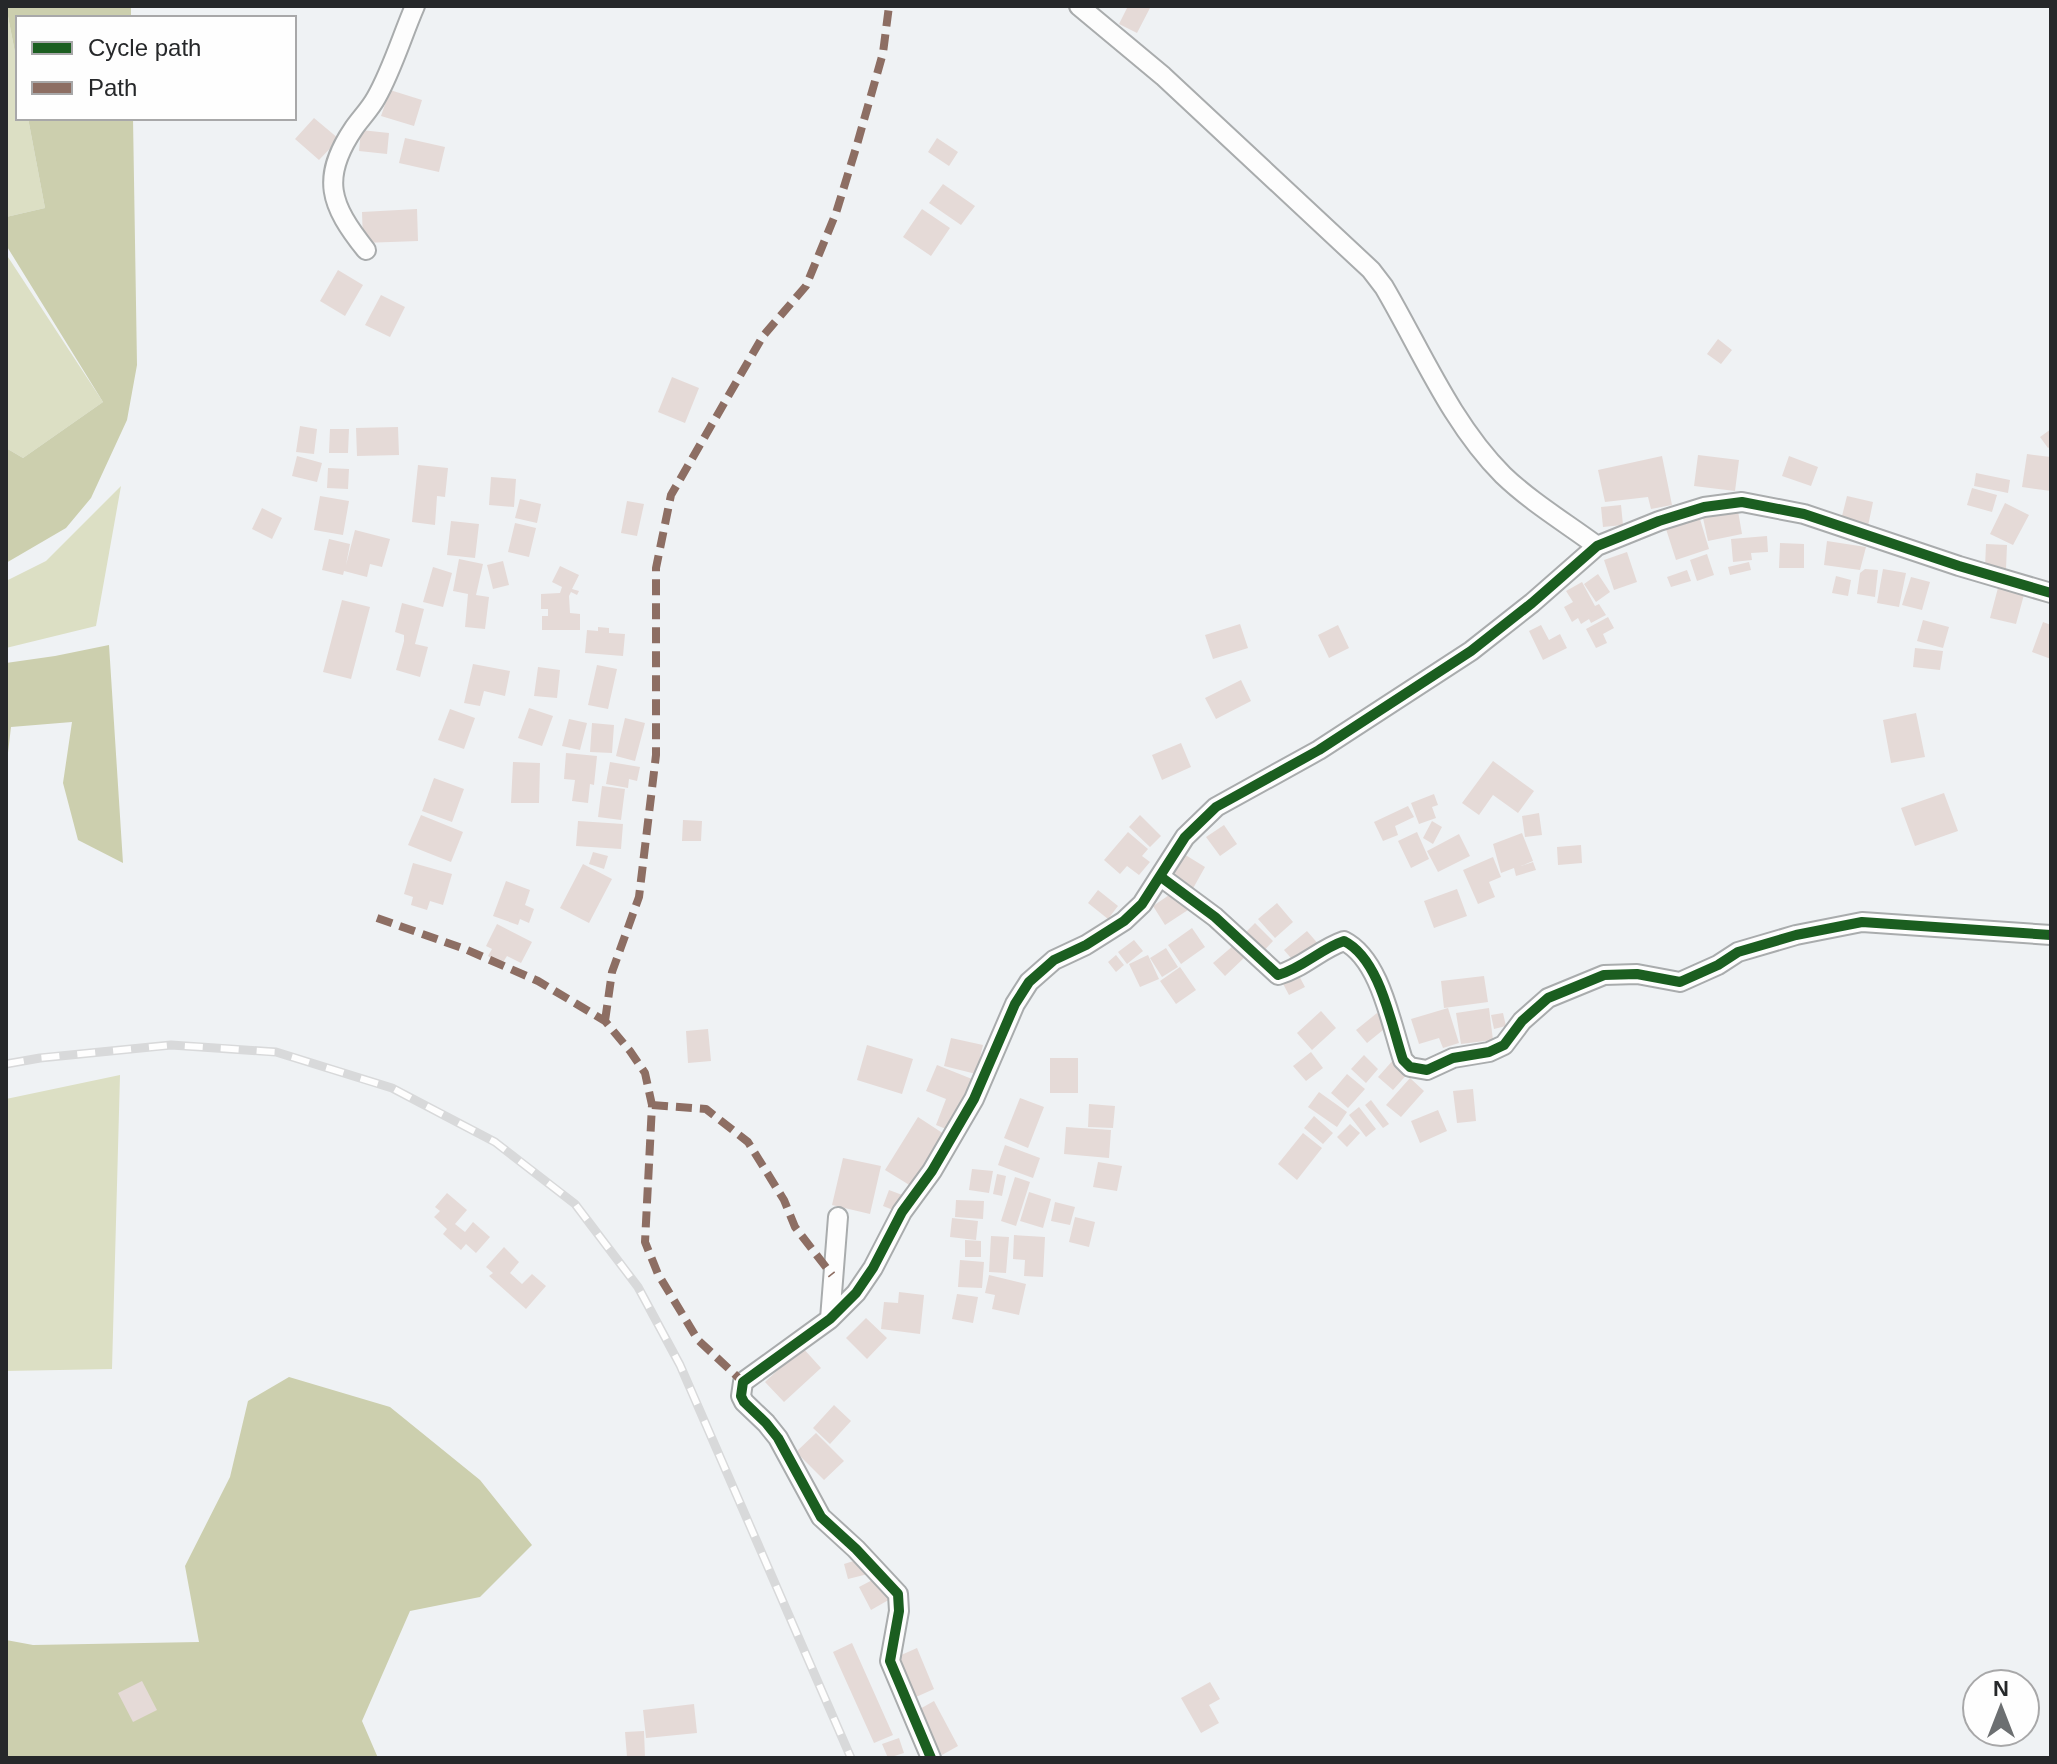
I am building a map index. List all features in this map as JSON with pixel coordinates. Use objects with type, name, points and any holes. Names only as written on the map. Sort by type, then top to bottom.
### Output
[{"type":"street","points":[[366,250],[345,225],[333,191],[332,174],[336,157],[376,98],[415,6]]},
{"type":"street","points":[[1079,6],[1163,76],[1371,270],[1391,298],[1469,436],[1504,476],[1597,546]]},
{"type":"street","points":[[931,1758],[890,1661],[899,1611],[898,1594],[821,1517],[778,1438],[741,1396],[743,1382],[830,1319],[856,1293],[873,1268],[902,1212],[932,1171],[974,1099],[1015,1004],[1029,982],[1054,960],[1086,945],[1124,921],[1142,904],[1185,837],[1216,807],[1319,750],[1471,651],[1597,546],[1674,516],[1704,507],[1742,502],[1804,514],[2051,593]]},
{"type":"street","points":[[1161,877],[1215,917],[1278,975],[1296,970],[1328,946],[1344,941],[1358,948],[1374,973],[1403,1060],[1410,1067],[1427,1070],[1453,1058],[1489,1052],[1504,1045],[1522,1021],[1548,998],[1604,975],[1637,974],[1680,982],[1738,952],[1796,935],[1862,922],[2051,935]]},
{"type":"street","points":[[830,1319],[838,1217]]},
{"type":"green space","points":[[6,6],[16,58],[16,120],[28,120],[45,208],[6,217]]},
{"type":"green space","points":[[6,6],[131,6],[131,16],[16,16],[16,58]]},
{"type":"green space","points":[[28,120],[133,120],[137,365],[127,420],[91,498],[66,528],[6,563],[6,448],[23,458],[103,402],[6,245],[6,217],[45,208]]},
{"type":"green space","points":[[6,254],[103,402],[23,458],[6,448]]},
{"type":"green space","points":[[121,486],[96,626],[6,648],[6,581],[46,561]]},
{"type":"green space","points":[[109,645],[123,863],[78,840],[63,783],[72,722],[11,727],[6,770],[6,663]]},
{"type":"green space","points":[[120,1075],[112,1369],[6,1371],[6,1099]]},
{"type":"green space","points":[[289,1377],[390,1407],[480,1480],[532,1545],[480,1597],[410,1611],[362,1721],[378,1758],[6,1758],[6,1640],[33,1645],[199,1642],[185,1566],[230,1477],[248,1401]]},
{"type":"building","points":[[1128,6],[1151,6],[1137,33],[1119,24]]},
{"type":"building","points":[[390,90],[422,100],[414,126],[381,116]]},
{"type":"building","points":[[314,118],[339,139],[319,160],[295,139]]},
{"type":"building","points":[[361,130],[389,133],[387,154],[359,151]]},
{"type":"building","points":[[405,138],[445,147],[439,172],[399,163]]},
{"type":"building","points":[[937,138],[958,152],[949,166],[928,152]]},
{"type":"building","points":[[943,184],[975,206],[961,225],[929,203]]},
{"type":"building","points":[[417,209],[418,241],[363,243],[362,212]]},
{"type":"building","points":[[922,209],[950,228],[931,256],[903,237]]},
{"type":"building","points":[[338,270],[363,285],[345,316],[320,301]]},
{"type":"building","points":[[381,295],[405,307],[390,337],[365,325]]},
{"type":"building","points":[[1718,339],[1732,350],[1721,364],[1707,354]]},
{"type":"building","points":[[672,377],[699,388],[685,423],[658,412]]},
{"type":"building","points":[[300,426],[317,429],[314,454],[296,452]]},
{"type":"building","points":[[398,427],[399,455],[357,456],[356,428]]},
{"type":"building","points":[[330,429],[349,429],[348,453],[329,453]]},
{"type":"building","points":[[2051,429],[2051,446],[2048,448],[2040,437]]},
{"type":"building","points":[[2027,454],[2051,457],[2051,491],[2022,487]]},
{"type":"building","points":[[1698,455],[1739,460],[1735,491],[1694,486]]},
{"type":"building","points":[[297,456],[322,463],[317,482],[292,476]]},
{"type":"building","points":[[1662,456],[1672,505],[1651,509],[1648,497],[1605,502],[1598,470]]},
{"type":"building","points":[[1789,456],[1818,467],[1811,486],[1782,476]]},
{"type":"building","points":[[418,465],[448,468],[445,497],[437,496],[435,525],[412,522]]},
{"type":"building","points":[[328,468],[349,469],[348,489],[327,488]]},
{"type":"building","points":[[1976,473],[2010,480],[2008,493],[1974,486]]},
{"type":"building","points":[[491,477],[516,479],[514,507],[489,505]]},
{"type":"building","points":[[1972,488],[1997,495],[1992,512],[1967,505]]},
{"type":"building","points":[[320,496],[349,501],[343,535],[314,530]]},
{"type":"building","points":[[1847,496],[1873,502],[1868,526],[1841,520]]},
{"type":"building","points":[[520,499],[541,504],[537,523],[515,518]]},
{"type":"building","points":[[627,501],[644,504],[637,536],[621,533]]},
{"type":"building","points":[[2005,503],[2029,515],[2013,545],[1990,534]]},
{"type":"building","points":[[1621,505],[1623,525],[1603,527],[1601,507]]},
{"type":"building","points":[[262,508],[282,518],[272,539],[252,529]]},
{"type":"building","points":[[1738,511],[1742,534],[1708,541],[1703,518]]},
{"type":"building","points":[[1700,519],[1709,549],[1676,560],[1666,529]]},
{"type":"building","points":[[451,521],[479,524],[475,558],[447,555]]},
{"type":"building","points":[[515,523],[536,528],[529,557],[508,552]]},
{"type":"building","points":[[355,530],[390,539],[382,567],[370,564],[367,577],[322,570],[329,539],[350,544],[346,565]]},
{"type":"building","points":[[1767,536],[1768,552],[1751,553],[1752,560],[1733,562],[1731,539]]},
{"type":"building","points":[[1827,541],[1866,547],[1860,570],[1824,565]]},
{"type":"building","points":[[1780,543],[1804,544],[1804,568],[1779,568]]},
{"type":"building","points":[[1986,544],[2007,545],[2006,569],[1985,568]]},
{"type":"building","points":[[1627,552],[1637,582],[1614,590],[1604,560]]},
{"type":"building","points":[[1707,554],[1714,575],[1697,581],[1690,560]]},
{"type":"building","points":[[459,559],[483,564],[476,595],[489,597],[485,629],[465,627],[468,594],[453,591]]},
{"type":"building","points":[[503,561],[509,585],[493,589],[487,565]]},
{"type":"building","points":[[1749,562],[1751,570],[1730,575],[1728,567]]},
{"type":"building","points":[[560,566],[579,575],[572,589],[579,591],[577,595],[571,592],[569,596],[570,613],[580,614],[580,630],[542,630],[542,616],[548,616],[548,609],[541,609],[541,594],[560,593],[562,587],[552,582]]},
{"type":"building","points":[[433,567],[452,573],[443,607],[423,602]]},
{"type":"building","points":[[1865,569],[1878,570],[1875,597],[1857,594],[1860,573]]},
{"type":"building","points":[[1883,569],[1906,573],[1899,607],[1877,603]]},
{"type":"building","points":[[1687,570],[1691,581],[1671,587],[1667,577]]},
{"type":"building","points":[[1598,574],[1610,592],[1596,602],[1584,584]]},
{"type":"building","points":[[1836,576],[1851,580],[1848,596],[1832,593]]},
{"type":"building","points":[[1911,577],[1930,582],[1922,610],[1902,605]]},
{"type":"building","points":[[1582,582],[1595,606],[1599,604],[1606,615],[1591,623],[1589,619],[1581,624],[1578,618],[1572,622],[1564,607],[1573,602],[1566,591]]},
{"type":"building","points":[[1999,584],[2025,591],[2016,624],[1990,618]]},
{"type":"building","points":[[342,600],[370,607],[351,679],[323,672]]},
{"type":"building","points":[[402,603],[424,609],[415,644],[428,647],[420,677],[396,670],[404,641],[404,635],[395,632]]},
{"type":"building","points":[[1608,617],[1614,628],[1603,634],[1607,643],[1596,648],[1586,629]]},
{"type":"building","points":[[1923,620],[1949,627],[1943,648],[1917,641]]},
{"type":"building","points":[[2043,622],[2051,625],[2051,659],[2032,652]]},
{"type":"building","points":[[1240,624],[1248,648],[1213,659],[1205,635]]},
{"type":"building","points":[[1338,625],[1349,648],[1329,658],[1318,635]]},
{"type":"building","points":[[1541,625],[1549,640],[1560,634],[1567,648],[1543,660],[1529,631]]},
{"type":"building","points":[[598,627],[609,628],[609,633],[625,634],[623,656],[585,653],[587,630],[598,631]]},
{"type":"building","points":[[1915,648],[1943,651],[1940,670],[1913,667]]},
{"type":"building","points":[[473,664],[510,671],[505,696],[484,691],[480,706],[464,703]]},
{"type":"building","points":[[597,665],[617,669],[608,709],[588,705]]},
{"type":"building","points":[[538,667],[560,670],[557,698],[534,696]]},
{"type":"building","points":[[1241,680],[1251,701],[1216,719],[1205,698]]},
{"type":"building","points":[[529,708],[553,716],[542,746],[518,738]]},
{"type":"building","points":[[450,709],[475,718],[464,749],[438,740]]},
{"type":"building","points":[[1916,713],[1925,757],[1891,763],[1883,720]]},
{"type":"building","points":[[625,718],[645,723],[635,761],[616,756]]},
{"type":"building","points":[[569,719],[587,723],[580,750],[562,746]]},
{"type":"building","points":[[592,723],[614,725],[612,753],[590,752]]},
{"type":"building","points":[[1181,743],[1191,767],[1162,780],[1152,755]]},
{"type":"building","points":[[566,753],[597,756],[594,785],[590,784],[588,803],[572,801],[575,780],[564,779]]},
{"type":"building","points":[[1493,761],[1534,791],[1518,813],[1493,795],[1479,815],[1462,803]]},
{"type":"building","points":[[513,762],[540,763],[539,803],[511,803]]},
{"type":"building","points":[[610,762],[640,767],[637,781],[629,779],[628,788],[606,784]]},
{"type":"building","points":[[434,778],[464,789],[452,822],[422,811]]},
{"type":"building","points":[[602,786],[625,789],[621,820],[598,817]]},
{"type":"building","points":[[1944,793],[1958,831],[1915,846],[1901,808]]},
{"type":"building","points":[[1434,794],[1438,805],[1432,807],[1436,818],[1419,824],[1411,803]]},
{"type":"building","points":[[1408,806],[1414,817],[1395,826],[1398,835],[1383,841],[1374,822]]},
{"type":"building","points":[[1539,813],[1542,835],[1525,837],[1522,816]]},
{"type":"building","points":[[421,815],[463,832],[451,862],[408,845]]},
{"type":"building","points":[[1140,815],[1161,836],[1150,847],[1129,827]]},
{"type":"building","points":[[683,820],[702,821],[701,841],[682,841]]},
{"type":"building","points":[[578,821],[623,824],[621,849],[576,846]]},
{"type":"building","points":[[1432,821],[1442,827],[1433,844],[1423,838]]},
{"type":"building","points":[[1224,825],[1237,844],[1220,856],[1206,837]]},
{"type":"building","points":[[1128,832],[1148,849],[1142,856],[1150,862],[1139,875],[1127,866],[1120,874],[1104,860]]},
{"type":"building","points":[[1417,832],[1429,859],[1411,868],[1398,841]]},
{"type":"building","points":[[1522,833],[1533,861],[1521,866],[1533,862],[1536,870],[1516,876],[1514,868],[1501,873],[1493,844]]},
{"type":"building","points":[[1459,834],[1470,856],[1438,872],[1427,851]]},
{"type":"building","points":[[1581,845],[1582,863],[1558,865],[1557,847]]},
{"type":"building","points":[[1179,851],[1205,867],[1191,892],[1164,877]]},
{"type":"building","points":[[593,852],[608,856],[604,869],[589,864]]},
{"type":"building","points":[[1493,857],[1501,877],[1489,882],[1495,897],[1478,904],[1463,870]]},
{"type":"building","points":[[413,863],[452,874],[443,905],[430,901],[427,910],[411,905],[413,897],[404,894]]},
{"type":"building","points":[[583,864],[612,879],[589,923],[560,908]]},
{"type":"building","points":[[506,881],[530,890],[525,905],[534,909],[529,923],[520,919],[518,925],[493,916]]},
{"type":"building","points":[[1457,889],[1467,916],[1434,928],[1424,901]]},
{"type":"building","points":[[1098,890],[1118,906],[1108,919],[1088,903]]},
{"type":"building","points":[[1175,891],[1188,910],[1165,925],[1153,906]]},
{"type":"building","points":[[1277,903],[1293,922],[1275,938],[1258,919]]},
{"type":"building","points":[[1255,923],[1273,941],[1261,954],[1243,935]]},
{"type":"building","points":[[497,924],[532,942],[521,963],[507,956],[502,964],[488,956],[492,949],[486,946]]},
{"type":"building","points":[[1192,928],[1205,947],[1181,964],[1168,945]]},
{"type":"building","points":[[1307,931],[1320,946],[1297,965],[1284,950]]},
{"type":"building","points":[[1134,940],[1143,951],[1127,964],[1118,952]]},
{"type":"building","points":[[1234,945],[1245,957],[1225,976],[1213,963]]},
{"type":"building","points":[[1166,948],[1178,967],[1162,977],[1150,958]]},
{"type":"building","points":[[1116,955],[1124,965],[1116,972],[1108,962]]},
{"type":"building","points":[[1148,955],[1159,979],[1140,987],[1129,964]]},
{"type":"building","points":[[1180,967],[1196,990],[1176,1004],[1160,981]]},
{"type":"building","points":[[1297,972],[1305,987],[1289,995],[1281,980]]},
{"type":"building","points":[[1484,976],[1488,1002],[1444,1008],[1441,981]]},
{"type":"building","points":[[1448,1008],[1459,1043],[1443,1048],[1439,1038],[1419,1044],[1411,1019]]},
{"type":"building","points":[[1489,1008],[1493,1040],[1461,1044],[1456,1013]]},
{"type":"building","points":[[1321,1011],[1336,1028],[1312,1050],[1297,1033]]},
{"type":"building","points":[[1377,1013],[1388,1026],[1367,1043],[1356,1030]]},
{"type":"building","points":[[1503,1013],[1506,1026],[1494,1029],[1491,1015]]},
{"type":"building","points":[[708,1029],[711,1061],[688,1063],[686,1031]]},
{"type":"building","points":[[951,1038],[983,1045],[976,1074],[944,1066]]},
{"type":"building","points":[[867,1045],[913,1059],[902,1094],[857,1080]]},
{"type":"building","points":[[1311,1052],[1323,1068],[1306,1081],[1293,1066]]},
{"type":"building","points":[[1364,1055],[1378,1069],[1366,1083],[1351,1069]]},
{"type":"building","points":[[1050,1058],[1078,1058],[1078,1093],[1050,1093]]},
{"type":"building","points":[[1395,1058],[1410,1071],[1393,1090],[1378,1077]]},
{"type":"building","points":[[937,1065],[972,1079],[951,1131],[936,1125],[946,1099],[926,1091]]},
{"type":"building","points":[[1347,1074],[1365,1089],[1348,1108],[1331,1093]]},
{"type":"building","points":[[1410,1078],[1424,1091],[1401,1117],[1386,1105]]},
{"type":"building","points":[[1473,1089],[1476,1121],[1457,1123],[1453,1091]]},
{"type":"building","points":[[1319,1092],[1347,1112],[1337,1127],[1308,1107]]},
{"type":"building","points":[[1020,1098],[1044,1107],[1028,1148],[1004,1138]]},
{"type":"building","points":[[1371,1100],[1389,1124],[1383,1128],[1365,1105]]},
{"type":"building","points":[[1089,1104],[1115,1106],[1113,1128],[1088,1127]]},
{"type":"building","points":[[1359,1107],[1376,1129],[1366,1137],[1349,1115]]},
{"type":"building","points":[[1438,1110],[1447,1131],[1420,1143],[1411,1121]]},
{"type":"building","points":[[1314,1116],[1333,1133],[1323,1144],[1304,1128]]},
{"type":"building","points":[[918,1117],[944,1134],[911,1186],[885,1170]]},
{"type":"building","points":[[1350,1124],[1360,1133],[1347,1147],[1337,1137]]},
{"type":"building","points":[[1066,1127],[1111,1130],[1109,1158],[1064,1154]]},
{"type":"building","points":[[1303,1133],[1322,1148],[1297,1180],[1278,1164]]},
{"type":"building","points":[[1005,1145],[1040,1158],[1033,1178],[998,1165]]},
{"type":"building","points":[[843,1158],[881,1166],[870,1214],[832,1205]]},
{"type":"building","points":[[1098,1162],[1122,1166],[1117,1191],[1093,1187]]},
{"type":"building","points":[[972,1169],[993,1171],[989,1193],[969,1190]]},
{"type":"building","points":[[997,1174],[1006,1176],[1002,1196],[993,1194]]},
{"type":"building","points":[[1015,1177],[1030,1182],[1016,1226],[1001,1221]]},
{"type":"building","points":[[889,1190],[905,1196],[898,1212],[883,1206]]},
{"type":"building","points":[[1029,1192],[1051,1199],[1043,1228],[1020,1221]]},
{"type":"building","points":[[447,1193],[467,1210],[455,1224],[465,1232],[473,1222],[490,1237],[476,1253],[466,1244],[461,1250],[443,1234],[447,1229],[434,1217],[440,1211],[435,1207]]},
{"type":"building","points":[[956,1200],[984,1201],[983,1219],[955,1217]]},
{"type":"building","points":[[1055,1202],[1075,1207],[1070,1225],[1051,1221]]},
{"type":"building","points":[[1075,1217],[1095,1222],[1089,1247],[1069,1242]]},
{"type":"building","points":[[952,1218],[978,1221],[976,1240],[950,1237]]},
{"type":"building","points":[[1014,1235],[1045,1237],[1043,1277],[1024,1276],[1025,1260],[1013,1259]]},
{"type":"building","points":[[991,1236],[1009,1237],[1006,1273],[989,1272]]},
{"type":"building","points":[[965,1240],[981,1241],[981,1257],[965,1257]]},
{"type":"building","points":[[504,1247],[519,1262],[510,1273],[522,1284],[532,1274],[546,1286],[526,1309],[489,1276],[493,1273],[486,1267]]},
{"type":"building","points":[[960,1260],[984,1262],[982,1288],[958,1287]]},
{"type":"building","points":[[989,1275],[1026,1284],[1019,1315],[992,1309],[995,1295],[985,1293]]},
{"type":"building","points":[[899,1292],[924,1295],[920,1334],[881,1329],[884,1302],[898,1303]]},
{"type":"building","points":[[957,1294],[978,1297],[973,1323],[952,1319]]},
{"type":"building","points":[[866,1318],[887,1338],[867,1359],[846,1338]]},
{"type":"building","points":[[802,1347],[821,1368],[784,1402],[765,1382]]},
{"type":"building","points":[[834,1405],[851,1421],[830,1444],[813,1428]]},
{"type":"building","points":[[816,1433],[844,1461],[824,1480],[796,1452]]},
{"type":"building","points":[[863,1558],[868,1574],[848,1579],[844,1564]]},
{"type":"building","points":[[880,1576],[892,1598],[871,1610],[859,1587]]},
{"type":"building","points":[[852,1643],[893,1735],[874,1743],[833,1652]]},
{"type":"building","points":[[917,1648],[934,1689],[916,1697],[899,1656]]},
{"type":"building","points":[[142,1681],[157,1710],[133,1722],[118,1693]]},
{"type":"building","points":[[1210,1682],[1220,1699],[1209,1705],[1219,1723],[1201,1733],[1181,1698]]},
{"type":"building","points":[[934,1701],[958,1746],[942,1755],[918,1710]]},
{"type":"building","points":[[694,1704],[697,1733],[646,1738],[643,1710]]},
{"type":"building","points":[[644,1731],[645,1757],[627,1757],[625,1732]]},
{"type":"building","points":[[899,1738],[904,1753],[888,1758],[882,1744]]},
{"type":"railway","points":[[6,1064],[171,1045],[276,1052],[392,1088],[495,1142],[575,1204],[638,1287],[680,1365],[851,1758]]},
{"type":"marked path","points":[[605,1021],[612,972],[639,897],[656,755],[656,568],[671,495],[763,336],[806,286],[836,213],[856,148],[883,53],[889,6]]},
{"type":"marked path","points":[[377,918],[465,949],[538,981],[605,1021],[630,1051],[645,1073],[652,1105],[645,1242],[658,1274],[698,1340],[743,1382]]},
{"type":"marked path","points":[[652,1105],[706,1109],[748,1142],[784,1200],[795,1227],[832,1275]]},
{"type":"cycle path","points":[[931,1758],[890,1661],[899,1611],[898,1594],[821,1517],[778,1438],[741,1396],[743,1382],[830,1319],[856,1293],[873,1268],[902,1212],[932,1171],[974,1099],[1015,1004],[1029,982],[1054,960],[1086,945],[1124,921],[1142,904],[1185,837],[1216,807],[1319,750],[1471,651],[1597,546],[1659,521],[1704,507],[1742,502],[1804,514],[2051,593]]},
{"type":"cycle path","points":[[1161,877],[1215,917],[1278,975],[1344,941],[1367,962],[1375,977],[1403,1060],[1410,1067],[1427,1070],[1453,1058],[1489,1052],[1504,1045],[1522,1021],[1548,998],[1604,975],[1637,974],[1680,982],[1738,952],[1796,935],[1862,922],[2051,935]]}]
